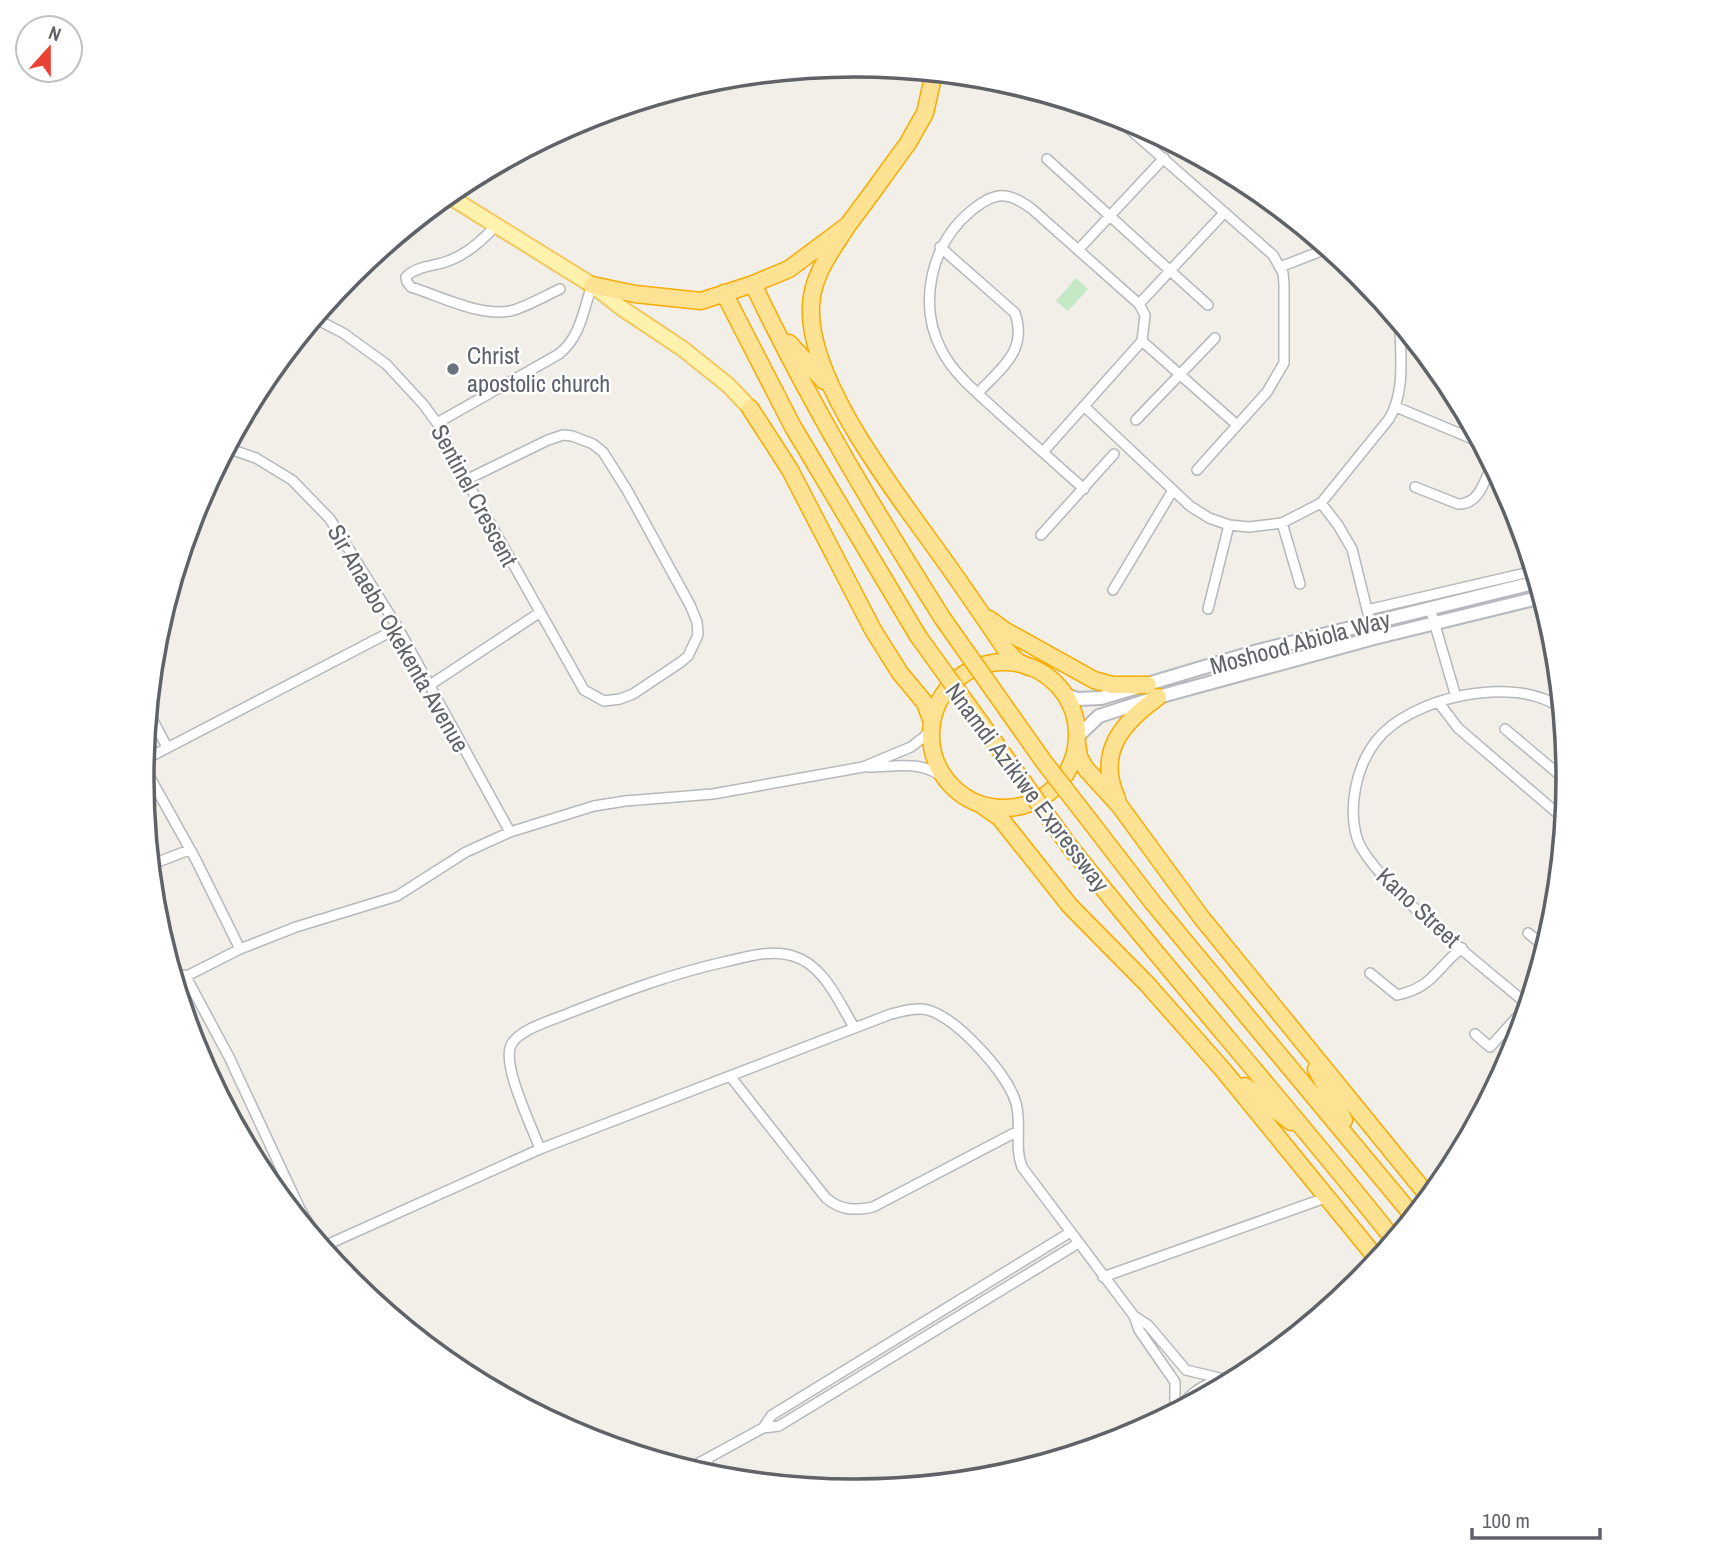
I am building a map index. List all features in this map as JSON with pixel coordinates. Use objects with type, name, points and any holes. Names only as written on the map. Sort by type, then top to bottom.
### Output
[{"type":"highway","points":[[932,82],[925,113],[908,143],[848,225],[814,284],[810,305],[811,332],[838,399],[891,486],[1006,650],[1018,662],[1054,682],[1064,694],[1073,715],[1079,757],[1086,769],[1119,804],[1201,917],[1422,1189]]},
{"type":"highway","points":[[592,285],[635,294],[701,301],[789,269],[848,225]]},
{"type":"highway","name":"Nnamdi Azikiwe Expressway","points":[[753,284],[824,421],[883,524],[943,619],[1044,762],[1161,913],[1408,1209]]},
{"type":"highway","name":"Nnamdi Azikiwe Expressway","points":[[724,293],[793,427],[918,636],[1070,847],[1127,919],[1317,1141],[1388,1233]]},
{"type":"highway","points":[[770,320],[838,399]]},
{"type":"highway","name":"Nnamdi Azikiwe Expressway","points":[[750,408],[790,471],[873,630],[900,673],[925,703],[931,725]]},
{"type":"highway","points":[[978,609],[1004,630],[1094,680],[1153,691]]},
{"type":"highway","points":[[1029,667],[998,663],[967,672],[944,693],[931,725],[931,746],[936,764],[946,780],[961,794],[980,804],[1007,808],[1035,802],[1051,792],[1063,778],[1072,761],[1077,740]]},
{"type":"highway","points":[[1119,804],[1113,791],[1110,767],[1116,739],[1127,721],[1153,691]]},
{"type":"highway","name":"Nnamdi Azikiwe Expressway","points":[[980,804],[1000,818],[1070,905],[1147,984],[1223,1070],[1371,1252]]},
{"type":"highway","points":[[1297,1034],[1362,1153]]},
{"type":"highway","points":[[1223,1070],[1317,1141]]},
{"type":"main road","points":[[457,201],[592,285],[683,349],[728,385],[750,408]]},
{"type":"main road","name":"Moshood Abiola Way","points":[[1077,740],[1099,716],[1153,691],[1258,652],[1368,616],[1430,608],[1528,584]]},
{"type":"main road","name":"Moshood Abiola Way","points":[[1064,694],[1077,699],[1093,699],[1153,691],[1533,599]]},
{"type":"street","points":[[1139,137],[1273,255],[1280,267],[1284,284],[1284,363],[1267,391],[1197,470]]},
{"type":"street","points":[[1047,159],[1208,305]]},
{"type":"street","points":[[1078,250],[1164,159]]},
{"type":"street","points":[[1043,452],[1142,341],[1145,315],[1139,304],[1032,209],[1017,198],[1004,195],[992,197],[965,216],[940,247],[931,285],[932,323],[942,352],[953,368],[978,393],[1043,452],[1084,489]]},
{"type":"street","points":[[1139,304],[1224,213]]},
{"type":"street","points":[[497,225],[465,253],[449,261],[411,272],[407,276],[407,282],[411,287],[490,311],[512,311],[560,289]]},
{"type":"street","points":[[940,247],[1015,313],[1019,324],[1016,351],[978,393]]},
{"type":"street","points":[[1280,267],[1318,252]]},
{"type":"street","points":[[437,423],[559,354],[570,345],[576,337],[592,285]]},
{"type":"street","name":"Sentinel Crescent","points":[[323,322],[343,333],[386,364],[437,423],[466,480],[579,684],[591,695],[604,701],[633,694],[688,656],[698,635],[697,622],[690,605],[621,480],[603,452],[593,444],[563,435],[466,480]]},
{"type":"street","points":[[1136,420],[1215,338]]},
{"type":"street","points":[[1085,407],[1190,506],[1230,525],[1249,527],[1282,523],[1321,503],[1381,430],[1396,407],[1401,374],[1400,338]]},
{"type":"street","points":[[1142,341],[1237,425]]},
{"type":"street","points":[[1396,407],[1467,436]]},
{"type":"street","name":"Sir Anaebo Okekenta Avenue","points":[[235,451],[274,468],[292,480],[319,505],[366,574],[398,628],[510,832]]},
{"type":"street","points":[[1041,535],[1114,454]]},
{"type":"street","points":[[1415,486],[1458,504],[1465,504],[1476,498],[1487,475]]},
{"type":"street","points":[[1114,590],[1173,490]]},
{"type":"street","points":[[1321,503],[1348,539],[1374,638]]},
{"type":"street","points":[[1282,523],[1300,584]]},
{"type":"street","points":[[1208,609],[1230,525]]},
{"type":"street","points":[[1368,616],[1525,573]]},
{"type":"street","points":[[1430,608],[1456,697]]},
{"type":"street","points":[[430,685],[539,613]]},
{"type":"street","points":[[155,754],[398,628]]},
{"type":"street","name":"Kano Street","points":[[1521,998],[1400,894],[1372,862],[1358,840],[1354,822],[1354,799],[1365,759],[1376,740],[1394,724],[1413,713],[1456,697],[1488,691],[1518,692],[1551,702]]},
{"type":"street","points":[[1438,703],[1458,728],[1555,811]]},
{"type":"street","points":[[863,767],[911,747],[925,736],[931,725]]},
{"type":"street","points":[[156,727],[167,747]]},
{"type":"street","points":[[1505,729],[1556,772]]},
{"type":"street","points":[[183,977],[240,949],[296,927],[397,896],[466,852],[510,832],[594,806],[722,792],[863,767],[925,766],[946,780]]},
{"type":"street","points":[[154,784],[240,949]]},
{"type":"street","points":[[159,861],[189,850]]},
{"type":"street","points":[[1528,933],[1537,940]]},
{"type":"street","points":[[1370,973],[1397,995],[1417,991],[1446,960],[1462,948]]},
{"type":"street","points":[[540,1149],[510,1070],[510,1046],[515,1037],[623,991],[696,968],[747,957],[783,954],[801,959],[825,978],[854,1027]]},
{"type":"street","points":[[186,975],[229,1057],[296,1201]]},
{"type":"street","points":[[332,1244],[540,1149],[854,1027],[891,1014],[927,1010],[946,1018],[985,1055],[1008,1086],[1017,1106],[1018,1159],[1077,1244],[1135,1316],[1148,1325],[1182,1367],[1194,1373],[1217,1378]]},
{"type":"street","points":[[1475,1034],[1490,1047],[1512,1022]]},
{"type":"street","points":[[730,1076],[826,1198],[837,1206],[851,1209],[873,1207],[1018,1131]]},
{"type":"street","points":[[1103,1276],[1328,1196]]},
{"type":"street","points":[[763,1428],[772,1415],[1069,1233]]},
{"type":"street","points":[[702,1462],[763,1428],[779,1426],[1077,1244]]},
{"type":"street","points":[[1135,1316],[1139,1331],[1175,1382],[1176,1401]]},
{"type":"street","points":[[835,1377],[841,1388]]},
{"type":"green space","points":[[1076,278],[1088,289],[1068,311],[1056,301]]},
{"type":"place","name":"Christ apostolic church","points":[[453,369]]}]
